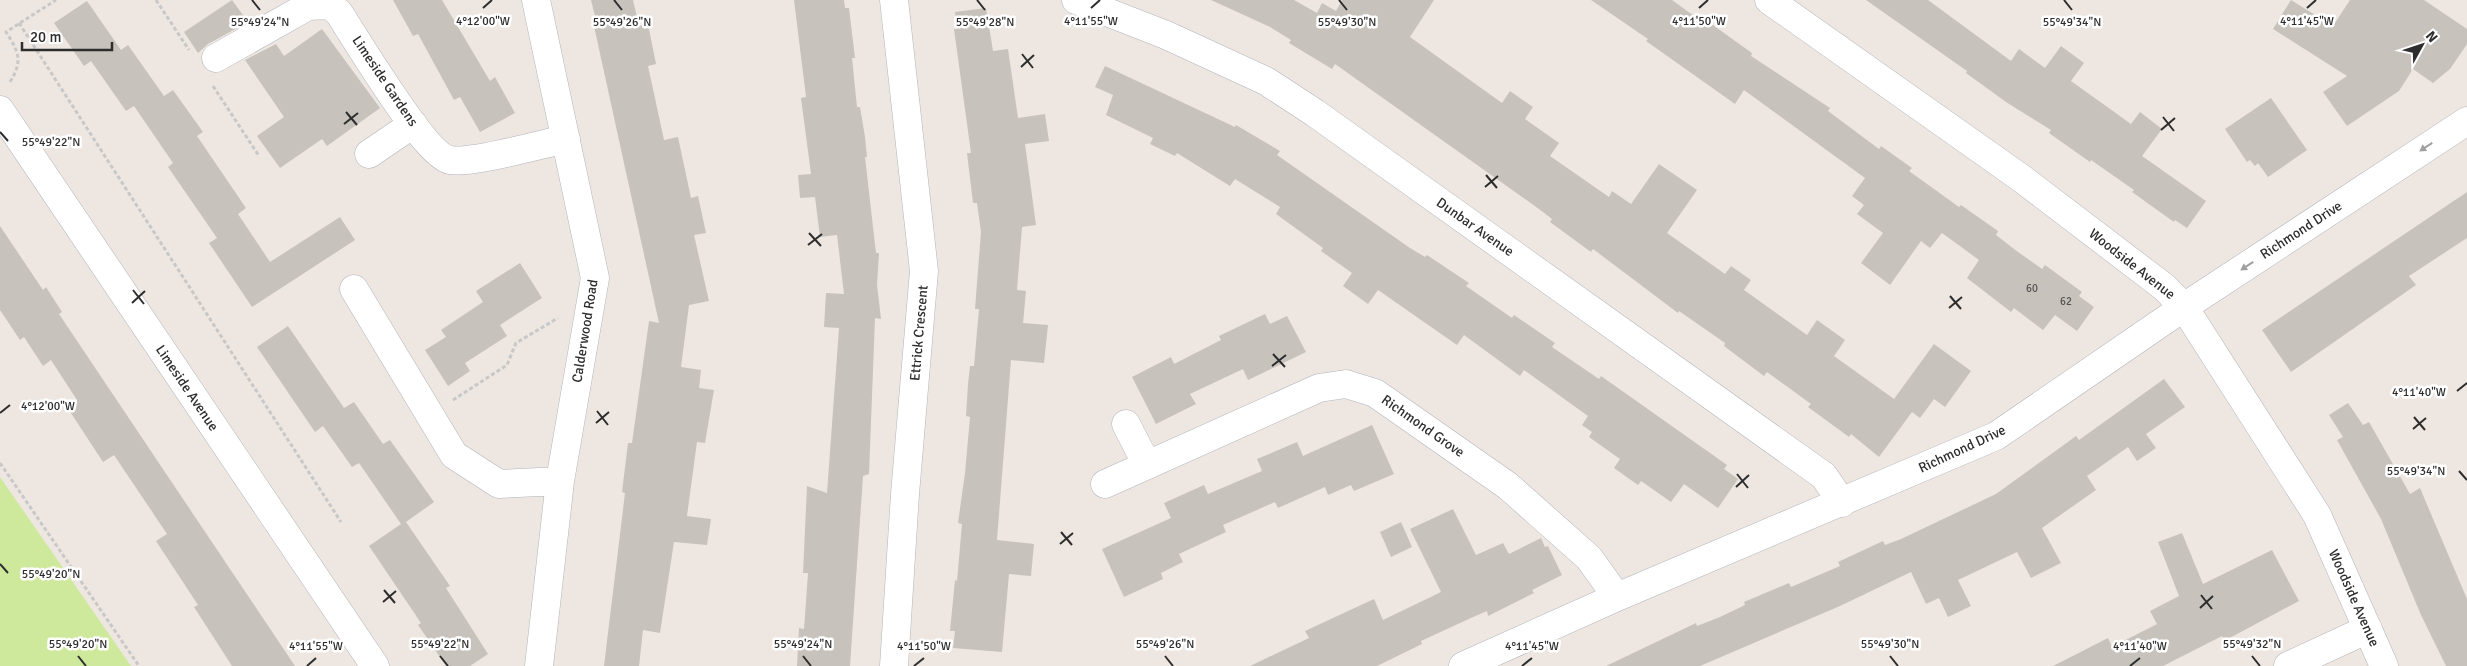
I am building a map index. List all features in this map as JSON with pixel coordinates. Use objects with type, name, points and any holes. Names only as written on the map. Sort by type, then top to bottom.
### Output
[{"type":"street","name":"Calderwood Road","points":[[536,0],[595,278],[560,481],[539,666]]},
{"type":"street","name":"Ettrick Crescent","points":[[894,0],[924,272],[905,494],[894,666]]},
{"type":"street","name":"Dunbar Avenue","points":[[1076,0],[1166,35],[1266,82],[1315,113],[1824,476],[1842,504]]},
{"type":"street","name":"Woodside Avenue","points":[[1769,0],[2021,178],[2164,288],[2184,307],[2317,515],[2384,666]]},
{"type":"street","name":"Limeside Gardens","points":[[216,58],[308,6],[330,5],[339,13],[413,124],[438,153],[450,160],[491,155],[566,139]]},
{"type":"street","name":"Limeside Avenue","points":[[0,110],[375,666]]},
{"type":"street","name":"Richmond Drive","points":[[1463,666],[1617,597],[1842,504],[1996,436],[2184,307],[2467,121]]},
{"type":"street","points":[[369,154],[413,124]]},
{"type":"street","points":[[354,289],[454,455],[499,484],[560,481]]},
{"type":"street","name":"Richmond Grove","points":[[1105,484],[1319,388],[1346,384],[1375,393],[1508,486],[1588,558],[1617,597]]},
{"type":"street","points":[[1126,424],[1147,465]]},
{"type":"street","points":[[2288,666],[2368,629]]},
{"type":"path","points":[[9,84],[17,70],[18,50],[6,32],[56,0]]},
{"type":"path","points":[[19,23],[341,522]]},
{"type":"path","points":[[430,415],[507,365],[516,343],[591,298]]},
{"type":"path","points":[[0,464],[139,666]]},
{"type":"green space","points":[[0,477],[131,666],[0,666]]},
{"type":"building","points":[[232,0],[248,22],[208,44],[198,53],[184,32]]},
{"type":"building","points":[[393,0],[442,0],[490,81],[495,77],[515,113],[480,132],[460,97],[454,100],[418,34],[413,36]]},
{"type":"building","points":[[591,0],[633,0],[639,26],[648,24],[656,64],[648,66],[664,140],[678,137],[691,198],[698,196],[706,233],[694,235],[709,301],[689,305],[681,367],[701,370],[699,388],[714,390],[705,443],[697,442],[687,516],[711,519],[707,545],[674,542],[660,633],[643,630],[639,666],[604,666],[625,493],[622,492],[628,443],[632,443],[649,321],[659,323],[592,17],[595,16]]},
{"type":"building","points":[[794,0],[844,0],[845,8],[849,8],[855,58],[852,58],[857,107],[860,107],[865,137],[867,157],[865,157],[876,253],[879,253],[877,285],[881,319],[875,318],[869,474],[863,476],[850,666],[797,666],[799,628],[804,629],[808,573],[803,573],[807,486],[827,493],[839,328],[824,327],[826,293],[844,294],[837,235],[820,237],[815,197],[800,198],[798,175],[811,174],[801,98],[806,97]]},
{"type":"building","points":[[1211,0],[1294,0],[1317,13],[1322,3],[1336,11],[1342,0],[1434,0],[1410,37],[1502,103],[1510,91],[1533,107],[1525,119],[1559,143],[1550,156],[1609,197],[1612,191],[1631,204],[1659,164],[1697,190],[1667,233],[1725,274],[1731,266],[1751,280],[1744,290],[1807,335],[1817,320],[1845,340],[1834,356],[1894,399],[1934,344],[1971,371],[1945,407],[1934,399],[1920,418],[1912,412],[1879,457],[1851,434],[1849,437],[1808,407],[1811,404],[1767,372],[1764,376],[1724,346],[1725,343],[1679,311],[1678,313],[1593,249],[1591,252],[1550,222],[1552,219],[1539,209],[1335,64],[1332,69],[1289,43],[1291,40],[1270,27]]},
{"type":"building","points":[[1591,0],[1672,0],[1708,26],[1710,23],[1752,53],[1751,56],[1830,108],[1828,111],[1879,149],[1881,146],[1912,168],[1909,171],[1959,207],[1961,205],[1998,231],[1996,235],[2014,249],[2042,269],[2045,265],[2082,292],[2079,296],[2094,307],[2077,331],[2055,315],[2043,330],[2014,308],[2011,312],[1967,278],[1979,260],[1942,233],[1930,248],[1921,241],[1890,285],[1861,263],[1883,233],[1857,214],[1864,205],[1852,196],[1865,178],[1744,90],[1735,104],[1646,41],[1648,39]]},
{"type":"building","points":[[1866,0],[1928,0],[2011,61],[2019,49],[2045,68],[2061,46],[2084,63],[2071,81],[2131,124],[2140,112],[2162,129],[2142,156],[2206,201],[2187,228],[2175,220],[2174,222],[2132,192],[2134,190],[2049,133],[2051,130],[2006,102],[1966,73],[1967,71]]},
{"type":"building","points":[[2291,0],[2333,26],[2350,0],[2424,0],[2467,29],[2467,44],[2450,69],[2433,83],[2413,69],[2399,91],[2347,126],[2323,92],[2347,76],[2273,29]]},
{"type":"building","points":[[87,1],[121,50],[128,45],[164,96],[173,90],[203,132],[197,136],[246,208],[238,214],[270,262],[340,217],[355,240],[252,307],[209,243],[217,238],[168,167],[173,163],[134,106],[126,111],[91,61],[84,66],[54,23]]},
{"type":"building","points":[[986,8],[993,51],[1008,49],[1018,118],[1045,114],[1049,141],[1025,144],[1036,225],[1022,227],[1017,290],[1026,291],[1023,323],[1048,325],[1044,363],[1011,360],[997,540],[1034,544],[1031,576],[1009,574],[1002,652],[953,648],[955,631],[950,631],[955,580],[957,581],[962,524],[958,523],[970,417],[966,416],[968,384],[970,366],[974,366],[979,309],[975,309],[981,232],[977,203],[973,203],[967,153],[971,153],[954,29],[957,29],[955,12]]},
{"type":"building","points":[[322,29],[380,108],[327,146],[322,139],[280,168],[257,136],[284,117],[245,60],[276,44],[284,56]]},
{"type":"building","points":[[1105,66],[1235,127],[1236,125],[1280,151],[1277,155],[1410,248],[1425,257],[1427,255],[1469,283],[1466,286],[1512,318],[1514,315],[1555,343],[1552,347],[1599,379],[1601,376],[1727,465],[1724,469],[1738,479],[1718,508],[1684,484],[1671,502],[1641,481],[1638,485],[1614,468],[1620,459],[1589,437],[1592,432],[1582,425],[1588,416],[1524,370],[1520,376],[1464,335],[1457,345],[1378,290],[1368,304],[1343,286],[1352,273],[1321,251],[1323,248],[1276,214],[1280,207],[1235,179],[1230,186],[1177,153],[1175,156],[1150,144],[1153,138],[1106,115],[1113,95],[1095,87]]},
{"type":"building","points":[[2271,98],[2307,150],[2268,177],[2258,163],[2255,166],[2250,160],[2247,162],[2225,129]]},
{"type":"building","points":[[2467,192],[2467,238],[2409,276],[2416,285],[2291,372],[2262,330]]},
{"type":"building","points":[[0,226],[43,290],[46,287],[62,312],[59,314],[295,666],[232,666],[194,607],[198,605],[156,541],[167,534],[114,455],[103,462],[67,407],[77,400],[51,360],[43,366],[24,337],[20,340],[0,310]]},
{"type":"building","points":[[520,263],[542,298],[500,325],[507,336],[465,363],[470,371],[448,386],[425,350],[446,337],[441,330],[483,302],[476,291]]},
{"type":"building","points":[[1265,314],[1270,324],[1287,316],[1306,352],[1248,380],[1243,369],[1190,394],[1196,404],[1156,424],[1132,377],[1171,357],[1174,364],[1221,340],[1219,336]]},
{"type":"building","points":[[288,326],[344,408],[354,402],[383,444],[390,440],[434,502],[406,522],[450,586],[446,588],[488,654],[470,666],[446,666],[418,625],[421,623],[369,546],[401,524],[359,463],[352,467],[323,426],[315,432],[257,347]]},
{"type":"building","points":[[2164,379],[2185,407],[2146,434],[2156,448],[2137,461],[2128,447],[2087,476],[2096,490],[2042,528],[2061,563],[2031,578],[2017,552],[1958,580],[1971,606],[1948,617],[1939,598],[1926,604],[1911,572],[1840,606],[1700,666],[1606,666],[1696,623],[1697,626],[1720,617],[1745,605],[1744,602],[1789,583],[1791,587],[1840,566],[1838,562],[1883,541],[1885,545],[1901,539],[1996,494],[2076,436],[2079,440]]},
{"type":"building","points":[[2348,403],[2363,425],[2369,422],[2410,494],[2420,488],[2467,599],[2467,666],[2446,666],[2421,615],[2381,519],[2337,440],[2343,437],[2329,415]]},
{"type":"building","points":[[1372,425],[1394,474],[1354,491],[1351,485],[1328,495],[1325,487],[1278,508],[1275,502],[1223,525],[1226,532],[1179,554],[1183,562],[1161,573],[1163,579],[1124,597],[1102,549],[1171,518],[1164,503],[1204,485],[1208,494],[1262,471],[1257,459],[1297,442],[1303,456]]},
{"type":"building","points":[[1453,509],[1476,555],[1503,543],[1509,554],[1541,538],[1545,547],[1548,546],[1562,575],[1532,590],[1534,593],[1488,616],[1487,611],[1471,618],[1421,641],[1422,644],[1377,666],[1250,666],[1309,638],[1305,631],[1374,599],[1383,620],[1441,592],[1410,529]]},
{"type":"building","points":[[1401,522],[1412,547],[1391,557],[1380,532]]},
{"type":"building","points":[[2182,533],[2203,584],[2272,550],[2299,601],[2224,641],[2222,636],[2163,666],[2053,666],[2108,638],[2112,647],[2157,624],[2150,611],[2179,596],[2158,542]]}]
